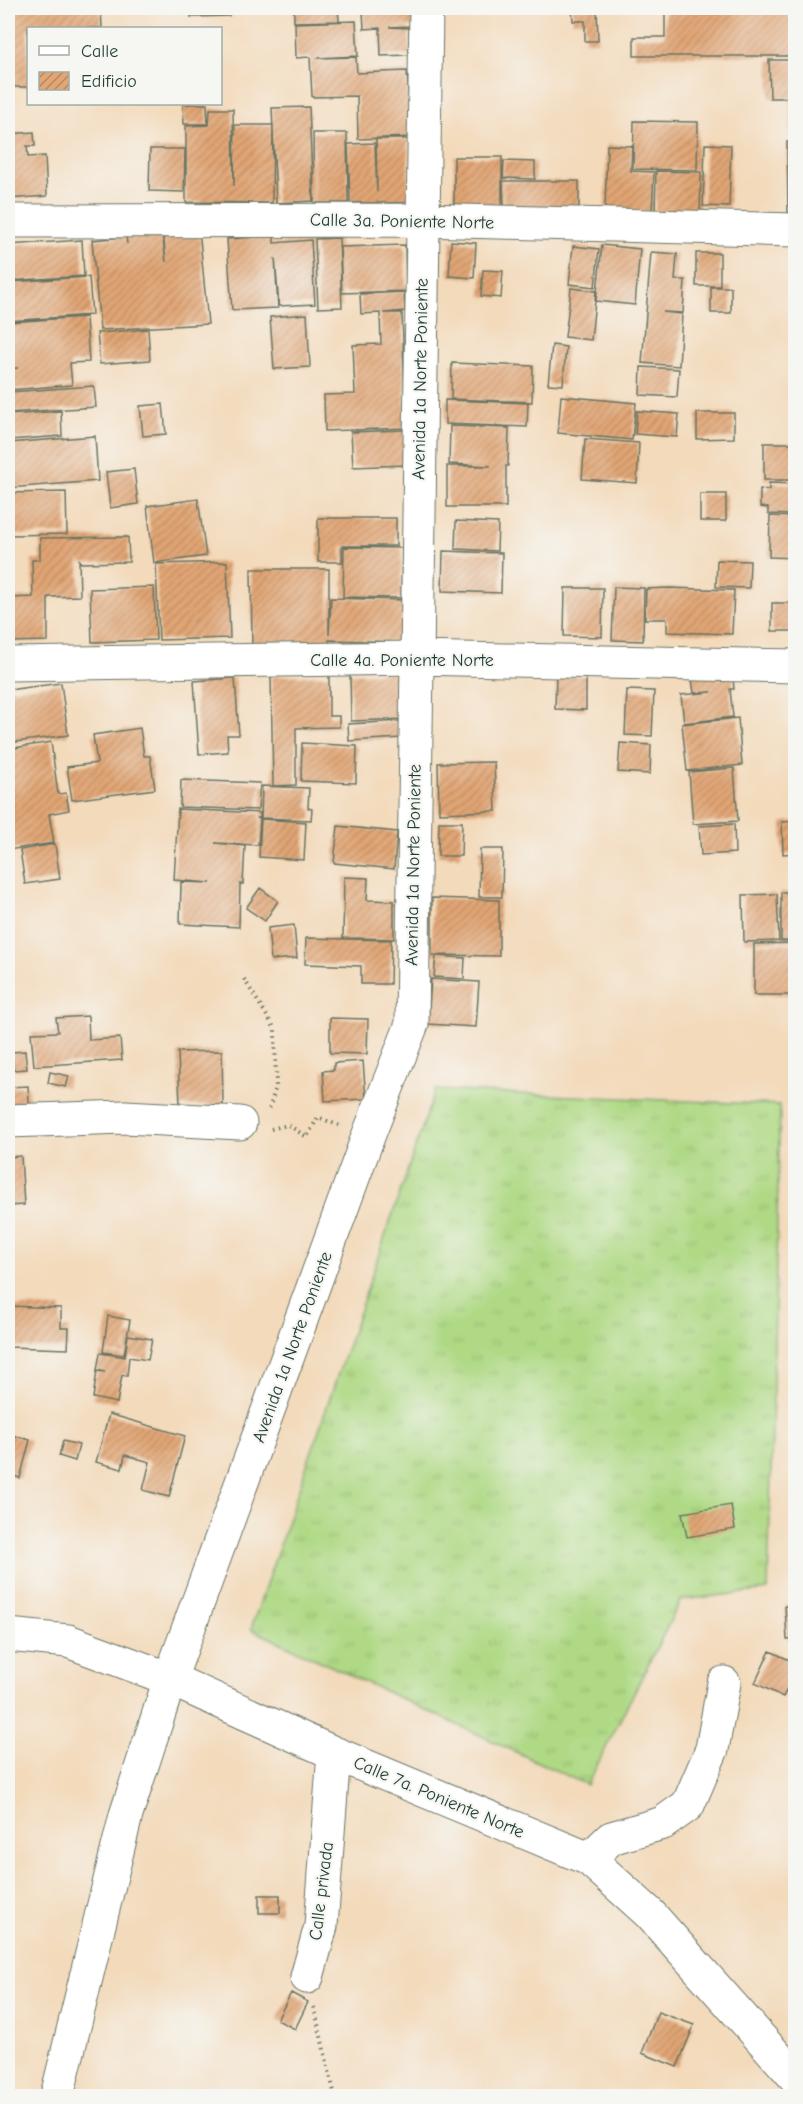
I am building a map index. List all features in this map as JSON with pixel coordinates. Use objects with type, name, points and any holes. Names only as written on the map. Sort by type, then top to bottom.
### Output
[{"type":"street","name":"Avenida 1a Norte Poniente","points":[[57,2097],[126,1815],[171,1679],[369,1134],[412,1024],[426,8]]},
{"type":"street","name":"Calle 3a. Poniente Norte","points":[[8,221],[423,220],[795,230]]},
{"type":"street","name":"Calle 4a. Poniente Norte","points":[[8,664],[416,658],[795,666]]},
{"type":"street","points":[[8,1121],[125,1117],[253,1122]]},
{"type":"street","name":"Calle 7a. Poniente Norte","points":[[8,1635],[68,1641],[171,1679],[334,1753],[589,1859],[650,1914],[795,2079]]},
{"type":"street","points":[[589,1859],[611,1838],[663,1823],[688,1805],[712,1749],[724,1683]]},
{"type":"street","name":"Calle privada","points":[[307,1977],[321,1926],[334,1753]]},
{"type":"path","points":[[244,979],[275,1029],[276,1086],[253,1122]]},
{"type":"path","points":[[288,1125],[306,1137],[318,1117],[369,1134]]},
{"type":"path","points":[[307,1977],[334,2097]]},
{"type":"green space","points":[[435,1090],[780,1105],[768,1590],[681,1600],[587,1785],[251,1629]]},
{"type":"building","points":[[8,8],[101,8],[102,27],[27,27],[27,87],[8,87]]},
{"type":"building","points":[[180,8],[229,8],[229,16],[191,17],[191,11],[180,11]]},
{"type":"building","points":[[294,8],[338,8],[339,21],[294,22]]},
{"type":"building","points":[[572,8],[597,8],[598,41],[585,41],[585,21],[573,21]]},
{"type":"building","points":[[665,8],[796,8],[796,56],[634,56],[634,37],[665,37]]},
{"type":"building","points":[[412,9],[414,26],[389,27],[409,28],[410,55],[381,56],[380,28],[364,29],[363,11]]},
{"type":"building","points":[[356,21],[358,56],[317,58],[356,57],[357,73],[407,71],[411,137],[358,139],[357,96],[312,97],[310,57],[296,58],[295,23]]},
{"type":"building","points":[[769,60],[796,60],[796,214],[788,214],[787,142],[791,142],[790,98],[770,98]]},
{"type":"building","points":[[183,105],[207,105],[208,124],[184,124]]},
{"type":"building","points":[[309,107],[313,201],[276,203],[272,108]]},
{"type":"building","points":[[210,109],[233,109],[234,186],[235,125],[273,125],[272,203],[186,202],[186,126],[209,125]]},
{"type":"building","points":[[634,121],[698,122],[697,170],[633,169]]},
{"type":"building","points":[[34,132],[35,146],[27,146],[28,157],[45,156],[47,196],[8,199],[8,134]]},
{"type":"building","points":[[313,133],[347,133],[348,203],[314,203]]},
{"type":"building","points":[[376,139],[408,139],[409,203],[350,203],[348,144],[375,143],[377,192]]},
{"type":"building","points":[[705,144],[731,145],[729,207],[703,206]]},
{"type":"building","points":[[607,145],[632,146],[631,171],[654,172],[652,212],[605,210]]},
{"type":"building","points":[[150,149],[185,149],[184,192],[149,191]]},
{"type":"building","points":[[454,157],[502,157],[502,206],[454,206]]},
{"type":"building","points":[[504,161],[535,162],[535,179],[503,178]]},
{"type":"building","points":[[656,171],[701,172],[700,213],[655,212]]},
{"type":"building","points":[[503,181],[579,181],[579,208],[504,208]]},
{"type":"building","points":[[199,228],[208,324],[100,330],[92,240],[126,237],[127,244],[126,235],[162,232],[166,262],[163,231]]},
{"type":"building","points":[[274,236],[274,243],[311,240],[315,304],[279,306],[275,258],[278,308],[232,310],[227,239]]},
{"type":"building","points":[[339,238],[342,307],[318,308],[315,239]]},
{"type":"building","points":[[82,240],[84,276],[8,281],[8,245]]},
{"type":"building","points":[[451,241],[476,243],[474,278],[449,276]]},
{"type":"building","points":[[405,245],[406,291],[342,293],[340,247]]},
{"type":"building","points":[[602,245],[640,249],[635,305],[596,301]]},
{"type":"building","points":[[573,246],[599,249],[595,287],[569,284]]},
{"type":"building","points":[[651,252],[677,254],[675,280],[685,280],[683,313],[663,312],[682,314],[679,366],[642,363]]},
{"type":"building","points":[[696,253],[720,253],[720,286],[696,286]]},
{"type":"building","points":[[483,270],[503,271],[501,298],[481,296]]},
{"type":"building","points":[[89,277],[92,315],[8,321],[8,282]]},
{"type":"building","points":[[711,287],[731,287],[731,313],[711,313]]},
{"type":"building","points":[[571,288],[596,291],[591,340],[565,337]]},
{"type":"building","points":[[404,292],[405,311],[383,313],[402,313],[406,428],[325,431],[324,395],[355,394],[353,345],[381,344],[380,313],[361,314],[360,294]]},
{"type":"building","points":[[307,314],[310,367],[274,369],[270,317]]},
{"type":"building","points":[[86,317],[89,362],[70,363],[72,385],[8,390],[8,369],[18,368],[8,368],[8,322]]},
{"type":"building","points":[[148,329],[150,360],[100,364],[97,333]]},
{"type":"building","points":[[552,345],[566,347],[563,385],[548,384]]},
{"type":"building","points":[[452,363],[533,366],[532,402],[451,399]]},
{"type":"building","points":[[641,367],[679,369],[677,397],[640,395]]},
{"type":"building","points":[[94,386],[96,407],[8,413],[8,392]]},
{"type":"building","points":[[561,396],[636,403],[632,440],[558,433]]},
{"type":"building","points":[[445,400],[528,403],[527,427],[445,424]]},
{"type":"building","points":[[163,404],[166,434],[143,436],[140,406]]},
{"type":"building","points":[[61,411],[62,436],[8,440],[8,415]]},
{"type":"building","points":[[637,411],[679,414],[677,437],[635,434]]},
{"type":"building","points":[[697,413],[734,413],[734,438],[697,439]]},
{"type":"building","points":[[450,426],[509,428],[506,507],[447,507],[447,466],[491,466],[449,464]]},
{"type":"building","points":[[405,430],[407,465],[353,467],[351,432]]},
{"type":"building","points":[[95,436],[98,481],[8,488],[8,443]]},
{"type":"building","points":[[585,439],[639,443],[637,483],[582,479]]},
{"type":"building","points":[[764,443],[796,443],[796,480],[764,480]]},
{"type":"building","points":[[134,469],[138,504],[110,508],[106,472]]},
{"type":"building","points":[[769,483],[796,484],[796,515],[768,514],[768,508],[760,507],[760,489],[769,490]]},
{"type":"building","points":[[66,492],[67,534],[8,535],[8,493]]},
{"type":"building","points":[[700,494],[726,494],[726,521],[700,521]]},
{"type":"building","points":[[198,499],[206,556],[154,563],[147,506]]},
{"type":"building","points":[[770,516],[796,517],[796,558],[769,557]]},
{"type":"building","points":[[318,518],[396,518],[396,546],[342,546],[342,562],[318,562]]},
{"type":"building","points":[[456,521],[498,523],[497,551],[455,549]]},
{"type":"building","points":[[128,537],[129,562],[81,563],[79,559],[80,596],[48,597],[48,641],[8,642],[8,598],[33,597],[32,560],[40,560],[40,538]]},
{"type":"building","points":[[344,547],[402,548],[401,598],[343,597]]},
{"type":"building","points":[[443,551],[502,553],[501,593],[442,591]]},
{"type":"building","points":[[717,560],[750,561],[749,588],[716,587]]},
{"type":"building","points":[[227,562],[230,638],[159,640],[156,564]]},
{"type":"building","points":[[251,569],[329,569],[329,635],[331,598],[403,600],[402,642],[329,640],[329,647],[252,647]]},
{"type":"building","points":[[154,587],[156,640],[92,642],[90,589]]},
{"type":"building","points":[[614,587],[644,588],[643,641],[612,640]]},
{"type":"building","points":[[565,588],[603,588],[602,637],[564,636]]},
{"type":"building","points":[[646,589],[734,590],[732,634],[667,632],[667,619],[645,619]]},
{"type":"building","points":[[772,603],[796,603],[796,631],[772,631]]},
{"type":"building","points":[[732,668],[734,689],[730,689],[733,717],[684,723],[681,695],[712,692],[694,693],[691,672]]},
{"type":"building","points":[[405,672],[407,719],[351,721],[350,674]]},
{"type":"building","points":[[329,675],[329,716],[339,716],[339,727],[296,728],[296,785],[273,786],[271,676]]},
{"type":"building","points":[[556,675],[586,676],[586,710],[555,709]]},
{"type":"building","points":[[235,678],[239,735],[227,735],[228,752],[199,754],[194,681]]},
{"type":"building","points":[[61,683],[68,735],[8,743],[8,690]]},
{"type":"building","points":[[627,690],[654,691],[652,736],[625,735]]},
{"type":"building","points":[[738,718],[742,765],[687,771],[682,724]]},
{"type":"building","points":[[401,721],[402,738],[349,741],[348,724]]},
{"type":"building","points":[[140,728],[144,756],[150,756],[155,789],[72,800],[67,767],[97,763],[93,735]]},
{"type":"building","points":[[51,742],[58,794],[66,793],[69,810],[49,814],[54,843],[8,850],[8,749]]},
{"type":"building","points":[[302,743],[357,746],[356,783],[301,781]]},
{"type":"building","points":[[620,743],[651,745],[650,774],[618,772]]},
{"type":"building","points":[[494,762],[496,811],[439,813],[438,763]]},
{"type":"building","points":[[734,768],[738,821],[693,824],[689,772]]},
{"type":"building","points":[[181,780],[260,783],[258,810],[180,807]]},
{"type":"building","points":[[262,786],[309,788],[308,808],[312,809],[311,820],[261,818]]},
{"type":"building","points":[[178,809],[260,813],[260,818],[257,818],[260,819],[258,845],[215,843],[245,846],[243,884],[240,884],[239,927],[180,924],[181,882],[211,883],[174,880]]},
{"type":"building","points":[[261,819],[306,822],[304,860],[259,857]]},
{"type":"building","points":[[796,821],[796,853],[783,854],[782,822]]},
{"type":"building","points":[[439,822],[462,822],[461,856],[438,856]]},
{"type":"building","points":[[734,824],[735,853],[701,855],[699,826]]},
{"type":"building","points":[[338,826],[397,832],[394,869],[334,863]]},
{"type":"building","points":[[55,844],[60,879],[25,884],[20,850]]},
{"type":"building","points":[[480,849],[503,849],[502,897],[479,897]]},
{"type":"building","points":[[344,877],[368,878],[367,900],[394,901],[394,939],[343,938]]},
{"type":"building","points":[[260,888],[278,901],[265,921],[246,908]]},
{"type":"building","points":[[781,892],[796,892],[796,941],[781,941]]},
{"type":"building","points":[[777,894],[779,941],[744,942],[743,895]]},
{"type":"building","points":[[432,898],[499,900],[499,956],[432,955]]},
{"type":"building","points":[[294,925],[297,958],[271,960],[268,928]]},
{"type":"building","points":[[306,938],[391,940],[390,984],[361,984],[361,966],[305,964]]},
{"type":"building","points":[[796,943],[796,995],[754,995],[754,944]]},
{"type":"building","points":[[436,956],[465,958],[464,979],[434,977]]},
{"type":"building","points":[[431,979],[479,982],[476,1027],[428,1024]]},
{"type":"building","points":[[88,1016],[89,1040],[120,1038],[122,1060],[34,1066],[31,1033],[58,1032],[56,1018]]},
{"type":"building","points":[[330,1018],[368,1019],[367,1054],[330,1053]]},
{"type":"building","points":[[25,1051],[27,1069],[13,1070],[12,1052]]},
{"type":"building","points":[[222,1051],[223,1105],[180,1106],[178,1052]]},
{"type":"building","points":[[363,1061],[366,1099],[325,1101],[323,1071],[334,1070],[334,1063]]},
{"type":"building","points":[[50,1072],[69,1076],[66,1087],[48,1083]]},
{"type":"building","points":[[28,1086],[30,1116],[8,1118],[8,1087]]},
{"type":"building","points":[[21,1156],[24,1205],[8,1206],[8,1157]]},
{"type":"building","points":[[8,1306],[61,1308],[61,1328],[69,1328],[68,1349],[8,1347]]},
{"type":"building","points":[[108,1316],[130,1320],[124,1355],[103,1352]]},
{"type":"building","points":[[128,1335],[152,1339],[148,1360],[129,1357],[127,1376],[122,1375],[117,1403],[93,1398],[97,1371],[105,1372],[97,1370],[100,1353],[125,1357]]},
{"type":"building","points":[[109,1414],[185,1436],[169,1497],[143,1490],[150,1462],[125,1455],[122,1469],[96,1462]]},
{"type":"building","points":[[8,1434],[30,1440],[20,1478],[8,1475]]},
{"type":"building","points":[[63,1441],[79,1445],[75,1461],[59,1456]]},
{"type":"building","points":[[731,1505],[735,1529],[687,1537],[682,1513]]},
{"type":"building","points":[[785,1606],[796,1606],[796,1639],[787,1640]]},
{"type":"building","points":[[770,1651],[796,1663],[796,1672],[783,1697],[755,1683]]},
{"type":"building","points":[[259,1895],[280,1895],[280,1913],[259,1913]]},
{"type":"building","points":[[291,1993],[308,2002],[295,2029],[277,2020]]},
{"type":"building","points":[[658,2012],[694,2025],[677,2067],[642,2053]]}]
